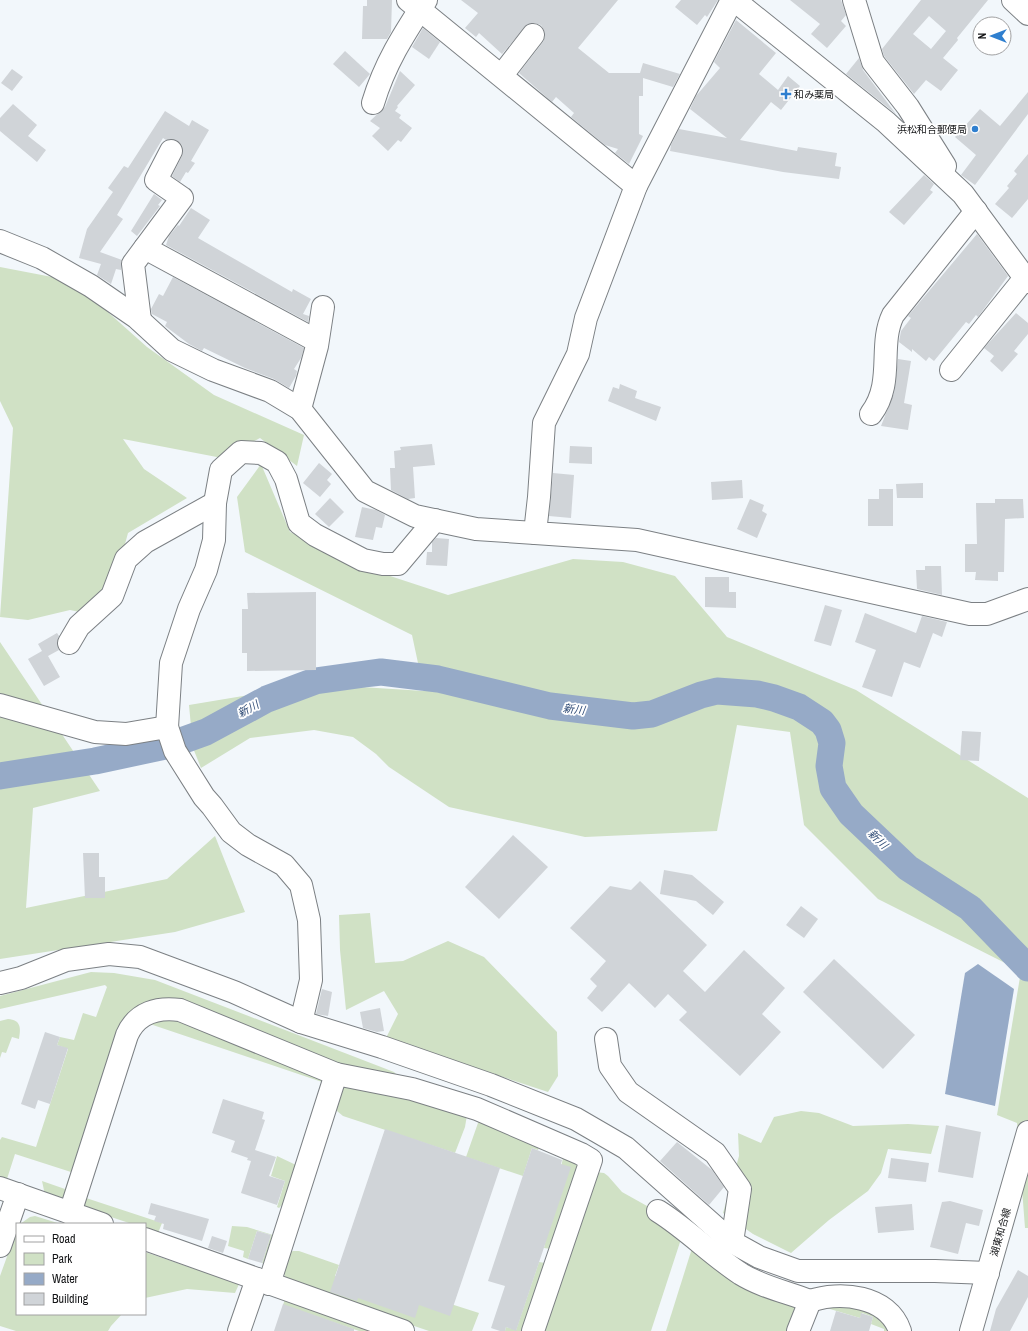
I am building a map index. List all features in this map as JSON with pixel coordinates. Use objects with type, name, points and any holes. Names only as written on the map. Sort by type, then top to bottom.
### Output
[{"type":"street","points":[[534,533],[539,497],[544,423],[578,354],[586,318],[636,186],[733,0],[886,122],[963,194]]},
{"type":"street","points":[[854,0],[873,62],[908,107],[963,194],[1027,280],[951,370]]},
{"type":"street","points":[[1013,0],[1028,14]]},
{"type":"street","points":[[373,103],[380,79],[418,3],[636,186]]},
{"type":"street","points":[[502,75],[533,35]]},
{"type":"street","points":[[140,320],[133,264],[182,198],[156,180],[172,151]]},
{"type":"street","points":[[871,414],[879,403],[884,388],[888,325],[893,315],[976,211]]},
{"type":"street","points":[[0,241],[42,258],[91,286],[140,320],[172,350],[213,370],[270,391],[300,409],[365,492],[415,516],[476,529],[637,540],[970,614],[987,614],[1028,599]]},
{"type":"street","points":[[145,248],[317,341]]},
{"type":"street","points":[[300,409],[317,341],[322,307]]},
{"type":"street","points":[[301,1022],[311,980],[309,920],[301,885],[284,865],[248,845],[231,832],[212,806],[204,798],[170,736],[171,663],[188,609],[206,570],[214,540],[215,503],[221,470],[241,452],[261,453],[277,462],[286,479],[299,524],[315,535],[363,560],[383,564],[398,564],[435,520]]},
{"type":"street","points":[[69,643],[79,626],[112,596],[126,559],[145,542],[215,503]]},
{"type":"street","points":[[0,705],[95,732],[170,736]]},
{"type":"street","points":[[0,983],[21,978],[66,960],[109,954],[140,957],[234,992],[301,1022],[396,1052],[491,1085],[576,1119],[626,1148],[732,1242],[759,1257],[798,1271],[934,1271],[988,1273]]},
{"type":"street","points":[[70,1213],[127,1035],[131,1027],[150,1011],[167,1008],[180,1010],[336,1074],[412,1089],[477,1109],[581,1154],[590,1160],[533,1331]]},
{"type":"street","points":[[606,1039],[610,1066],[628,1092],[715,1153],[740,1189],[732,1242]]},
{"type":"street","points":[[239,1331],[263,1281],[336,1074]]},
{"type":"street","name":"湖東和合線","points":[[971,1331],[1028,1132]]},
{"type":"street","points":[[0,1243],[9,1191],[99,1223]]},
{"type":"street","points":[[658,1211],[676,1222],[741,1274],[759,1283],[810,1301],[837,1296],[861,1299],[886,1310],[897,1324],[900,1331]]},
{"type":"street","points":[[146,1239],[403,1331]]},
{"type":"street","points":[[798,1331],[810,1301]]},
{"type":"green space","points":[[0,267],[73,281],[147,347],[214,395],[304,435],[297,466],[260,438],[222,458],[123,439],[144,469],[187,498],[128,533],[116,577],[94,615],[70,610],[28,620],[0,617],[13,428],[0,401]]},
{"type":"green space","points":[[261,464],[290,532],[381,573],[448,595],[573,559],[623,562],[675,576],[727,637],[856,690],[1028,798],[1028,1228],[1025,1228],[1017,1123],[997,1115],[1021,971],[878,899],[804,825],[790,732],[737,725],[717,831],[585,837],[449,807],[389,767],[376,754],[353,737],[314,730],[250,738],[201,768],[193,748],[189,705],[255,694],[361,687],[424,691],[412,635],[245,552],[237,497]]},
{"type":"green space","points":[[0,642],[100,791],[33,808],[26,908],[167,879],[215,836],[245,912],[175,932],[0,959]]},
{"type":"green space","points":[[370,913],[375,963],[403,961],[448,941],[484,957],[557,1032],[558,1076],[548,1092],[386,1038],[398,1014],[384,991],[346,1010],[340,950],[339,915]]},
{"type":"green space","points":[[91,972],[114,973],[155,980],[394,1072],[398,1076],[386,1079],[148,1006],[67,1203],[45,1195],[42,1181],[65,1189],[71,1172],[15,1154],[6,1182],[0,1180],[0,1140],[2,1137],[36,1147],[68,1049],[57,1045],[60,1037],[74,1040],[83,1013],[96,1017],[107,987],[105,985],[0,1009],[0,996]]},
{"type":"green space","points":[[162,1012],[180,1013],[321,1070],[325,1083],[144,1022],[105,1129],[101,1128],[132,1033],[139,1022]]},
{"type":"green space","points":[[8,1019],[18,1023],[20,1028],[19,1039],[12,1037],[6,1053],[2,1052],[0,1058],[0,1021]]},
{"type":"green space","points":[[345,1080],[467,1115],[465,1127],[455,1153],[343,1116],[337,1111],[336,1105]]},
{"type":"green space","points":[[801,1111],[819,1113],[853,1126],[908,1124],[939,1126],[931,1154],[888,1149],[881,1173],[868,1191],[829,1220],[791,1253],[753,1234],[723,1213],[739,1156],[738,1133],[761,1143],[774,1117]]},
{"type":"green space","points":[[481,1119],[541,1141],[538,1150],[532,1148],[523,1176],[466,1157],[478,1123]]},
{"type":"green space","points":[[556,1147],[579,1160],[551,1249],[544,1248],[563,1158],[554,1155]]},
{"type":"green space","points":[[277,1156],[296,1165],[284,1203],[279,1208],[277,1207],[285,1181],[271,1176]]},
{"type":"green space","points":[[595,1172],[604,1173],[622,1192],[656,1211],[683,1233],[651,1331],[538,1331]]},
{"type":"green space","points":[[83,1197],[162,1223],[158,1233],[146,1228],[146,1223],[129,1223],[87,1209],[83,1205]]},
{"type":"green space","points":[[35,1216],[58,1223],[21,1223],[30,1217]]},
{"type":"green space","points":[[232,1226],[247,1227],[273,1235],[264,1264],[262,1263],[271,1235],[257,1231],[248,1259],[243,1257],[244,1251],[228,1246]]},
{"type":"green space","points":[[16,1232],[16,1315],[121,1315],[108,1331],[16,1331],[0,1326],[0,1276]]},
{"type":"green space","points":[[694,1242],[798,1300],[792,1331],[666,1331]]},
{"type":"green space","points":[[293,1251],[299,1251],[339,1265],[335,1276],[454,1305],[479,1313],[472,1331],[429,1331],[293,1285],[286,1279],[284,1263],[286,1254]]},
{"type":"green space","points":[[146,1252],[239,1284],[235,1293],[187,1289],[146,1298]]},
{"type":"green space","points":[[539,1262],[545,1263],[527,1331],[505,1331],[506,1327],[516,1330]]},
{"type":"green space","points":[[285,1299],[377,1331],[359,1331],[283,1305]]},
{"type":"green space","points":[[820,1306],[867,1307],[894,1331],[884,1331],[884,1329],[871,1324],[873,1317],[862,1313],[860,1318]]},
{"type":"water","points":[[978,964],[1014,989],[995,1106],[945,1094],[965,973]]},
{"type":"building","points":[[367,0],[392,0],[391,32],[387,39],[362,39],[363,6],[367,6]]},
{"type":"building","points":[[461,0],[618,0],[578,48],[609,73],[640,73],[643,63],[680,74],[673,87],[643,78],[643,96],[639,96],[639,134],[643,136],[629,164],[615,153],[618,149],[605,145],[571,117],[574,113],[556,97],[552,102],[519,73],[543,42],[545,36],[541,25],[534,23],[528,24],[502,54],[479,33],[476,37],[465,28],[478,13]]},
{"type":"building","points":[[681,0],[718,0],[707,17],[705,15],[697,25],[675,7]]},
{"type":"building","points":[[790,0],[841,0],[846,15],[841,21],[846,26],[827,48],[811,34],[820,24]]},
{"type":"building","points":[[921,0],[988,0],[975,16],[972,16],[972,20],[957,38],[958,40],[943,58],[958,70],[941,91],[926,80],[914,94],[884,56],[882,49]],"holes":[[[929,16],[946,31],[931,49],[913,34]]]},
{"type":"building","points":[[736,20],[776,53],[759,74],[778,90],[788,76],[800,86],[781,110],[771,102],[740,140],[797,151],[798,147],[837,153],[835,166],[841,167],[839,179],[783,172],[670,151],[671,145],[679,129],[727,138],[690,109],[696,96],[720,68],[714,62]]},
{"type":"building","points":[[423,28],[440,42],[429,59],[412,47]]},
{"type":"building","points":[[345,51],[370,74],[359,87],[333,64]]},
{"type":"building","points":[[859,58],[863,70],[896,114],[846,74]]},
{"type":"building","points":[[12,69],[23,77],[12,91],[1,83]]},
{"type":"building","points":[[400,71],[415,85],[397,106],[398,107],[395,111],[401,115],[399,118],[412,128],[401,142],[398,140],[388,151],[372,136],[380,128],[370,121],[385,107]]},
{"type":"building","points":[[1028,92],[1028,114],[975,185],[961,175],[976,155],[955,137],[980,109],[1000,126]]},
{"type":"building","points":[[13,104],[37,125],[28,136],[46,150],[37,162],[0,131],[0,118]]},
{"type":"building","points":[[165,111],[189,126],[192,120],[209,130],[191,161],[195,163],[188,173],[186,172],[180,182],[172,176],[182,156],[182,145],[176,140],[166,140],[163,138],[117,215],[123,219],[100,252],[122,260],[121,270],[116,269],[111,284],[97,275],[101,264],[79,258],[87,229],[113,192],[108,188],[124,166],[128,168]]},
{"type":"building","points":[[1028,154],[1028,199],[1012,218],[995,204],[1009,188],[1007,186],[1017,174],[1014,171]]},
{"type":"building","points":[[924,175],[934,184],[930,190],[933,192],[904,225],[889,212]]},
{"type":"building","points":[[154,194],[162,200],[158,205],[160,206],[137,236],[131,231]]},
{"type":"building","points":[[191,208],[210,220],[198,238],[292,292],[293,289],[311,299],[303,314],[309,316],[308,322],[166,245],[169,236],[178,225],[179,226]]},
{"type":"building","points":[[977,234],[1008,276],[978,317],[976,315],[969,324],[966,322],[934,361],[929,357],[926,361],[912,349],[912,352],[899,342],[901,331],[911,318],[908,316]]},
{"type":"building","points":[[173,277],[304,348],[301,358],[294,369],[297,371],[296,376],[289,388],[274,379],[245,368],[204,348],[202,351],[189,344],[165,326],[167,322],[152,314],[151,309],[159,294],[163,296]]},
{"type":"building","points":[[1016,313],[1028,323],[1028,334],[1014,351],[1018,354],[1002,372],[990,361],[994,356],[984,348]]},
{"type":"building","points":[[898,359],[911,361],[904,403],[912,405],[908,430],[881,426],[894,393]]},
{"type":"building","points":[[620,384],[637,391],[635,398],[661,407],[656,421],[608,401],[613,387],[619,389]]},
{"type":"building","points":[[432,444],[435,465],[413,467],[415,498],[408,499],[391,490],[390,468],[395,468],[394,451],[401,450],[400,447]]},
{"type":"building","points":[[570,446],[592,447],[592,464],[569,463]]},
{"type":"building","points":[[319,463],[332,474],[327,480],[331,484],[320,497],[303,483]]},
{"type":"building","points":[[553,473],[574,475],[571,518],[549,516]]},
{"type":"building","points":[[742,480],[743,498],[712,500],[711,482]]},
{"type":"building","points":[[923,483],[923,498],[897,498],[896,484]]},
{"type":"building","points":[[879,489],[893,489],[893,526],[868,526],[868,499],[879,499]]},
{"type":"building","points":[[330,498],[344,512],[329,527],[315,514]]},
{"type":"building","points":[[750,499],[764,505],[762,511],[767,514],[757,538],[737,529]]},
{"type":"building","points":[[995,499],[1023,499],[1024,518],[1005,519],[1004,572],[998,572],[998,581],[975,580],[976,572],[965,572],[965,544],[977,544],[976,503],[995,503]]},
{"type":"building","points":[[362,507],[376,510],[385,515],[382,528],[376,527],[373,540],[355,537]]},
{"type":"building","points":[[436,538],[449,539],[447,566],[426,565],[427,552],[432,552],[432,542]]},
{"type":"building","points":[[925,566],[941,566],[942,595],[917,589],[916,570],[925,570]]},
{"type":"building","points":[[705,577],[729,577],[729,592],[736,592],[736,608],[705,607]]},
{"type":"building","points":[[316,592],[316,670],[247,671],[247,653],[242,653],[242,609],[248,609],[247,593]]},
{"type":"building","points":[[825,605],[842,610],[831,646],[814,641]]},
{"type":"building","points":[[865,613],[916,633],[922,616],[947,622],[942,637],[933,633],[920,668],[904,662],[892,697],[862,687],[876,650],[855,642]]},
{"type":"building","points":[[57,633],[59,636],[57,643],[59,650],[48,656],[60,677],[44,686],[28,659],[42,651],[38,644]]},
{"type":"building","points":[[962,731],[981,732],[979,761],[960,760]]},
{"type":"building","points":[[513,835],[548,867],[499,919],[465,887]]},
{"type":"building","points":[[83,853],[99,853],[99,877],[105,877],[105,898],[85,898]]},
{"type":"building","points":[[664,870],[692,875],[724,902],[713,915],[696,901],[660,894]]},
{"type":"building","points":[[640,881],[707,945],[683,971],[705,992],[744,950],[785,988],[762,1014],[781,1032],[740,1076],[679,1020],[687,1012],[668,994],[655,1008],[629,983],[602,1012],[587,998],[597,986],[590,979],[606,961],[570,928],[610,886],[631,890]]},
{"type":"building","points":[[801,906],[818,919],[804,938],[786,925]]},
{"type":"building","points":[[834,959],[915,1035],[883,1069],[803,992]]},
{"type":"building","points":[[322,989],[332,992],[328,1016],[316,1014]]},
{"type":"building","points":[[380,1008],[384,1031],[377,1032],[363,1028],[360,1012]]},
{"type":"building","points":[[45,1032],[60,1037],[57,1045],[68,1048],[50,1104],[38,1100],[35,1109],[21,1104]]},
{"type":"building","points":[[223,1099],[264,1112],[262,1119],[265,1120],[255,1150],[276,1157],[269,1176],[285,1181],[277,1205],[241,1193],[251,1161],[247,1160],[248,1158],[231,1152],[235,1141],[212,1133]]},
{"type":"building","points":[[946,1125],[981,1132],[973,1178],[938,1172]]},
{"type":"building","points":[[385,1129],[500,1168],[450,1316],[419,1305],[415,1318],[358,1298],[357,1301],[330,1292]]},
{"type":"building","points":[[677,1142],[712,1170],[724,1187],[709,1205],[660,1161]]},
{"type":"building","points":[[532,1148],[562,1160],[561,1164],[571,1167],[516,1331],[506,1327],[505,1331],[500,1331],[491,1328],[505,1286],[488,1281]]},
{"type":"building","points":[[891,1158],[929,1163],[926,1182],[888,1178]]},
{"type":"building","points":[[950,1201],[983,1210],[979,1226],[966,1223],[958,1254],[930,1247],[942,1202]]},
{"type":"building","points":[[151,1203],[209,1219],[202,1241],[163,1229],[164,1224],[154,1221],[156,1216],[148,1214]]},
{"type":"building","points":[[912,1204],[914,1230],[878,1233],[875,1207]]},
{"type":"building","points":[[257,1231],[271,1235],[262,1263],[248,1259]]},
{"type":"building","points":[[212,1236],[227,1241],[223,1253],[208,1248]]},
{"type":"building","points":[[1018,1270],[1028,1276],[1028,1297],[1010,1331],[990,1331],[996,1309]]},
{"type":"building","points":[[283,1304],[354,1329],[354,1331],[274,1331]]},
{"type":"building","points":[[836,1311],[860,1318],[861,1313],[873,1317],[869,1331],[830,1331]]},
{"type":"waterway","name":"新川","points":[[0,776],[95,761],[170,745],[206,732],[267,699],[315,681],[381,672],[438,679],[550,706],[633,716],[652,714],[701,695],[717,691],[757,694],[774,698],[799,707],[822,722],[828,730],[832,743],[829,766],[833,788],[851,814],[908,868],[970,908],[1028,968]]},
{"type":"place","name":"和み薬局","points":[[786,94]]},
{"type":"place","name":"浜松和合郵便局","points":[[975,129]]}]
